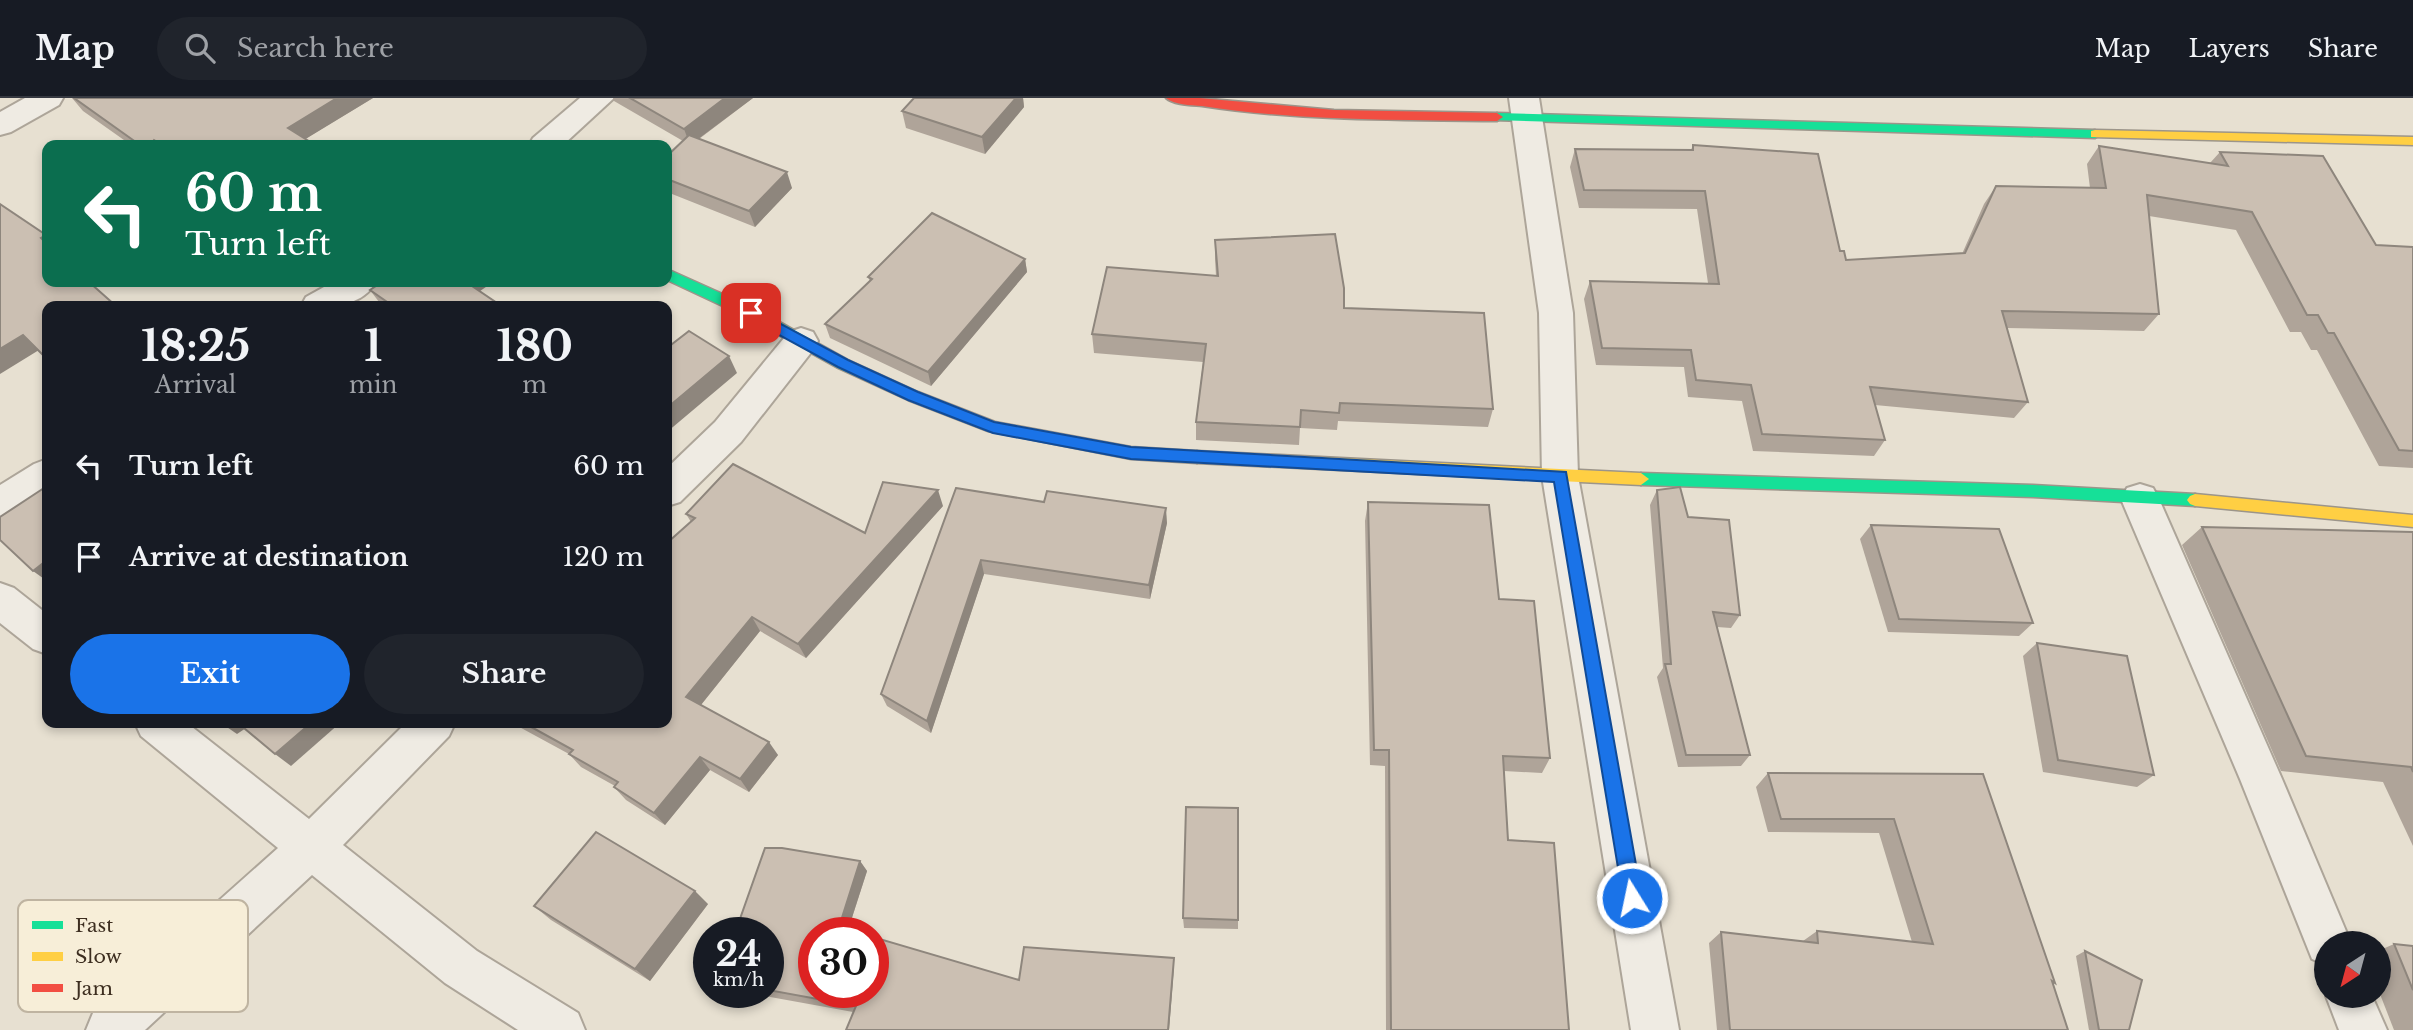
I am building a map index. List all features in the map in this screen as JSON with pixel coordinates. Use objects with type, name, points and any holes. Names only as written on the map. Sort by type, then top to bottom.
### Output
[{"type":"street","points":[[0,125],[48,98]]},
{"type":"street","points":[[550,140],[599,98]]},
{"type":"street","points":[[1172,98],[1208,105],[1338,117],[1525,107],[1922,130],[2413,141]]},
{"type":"street","points":[[1525,107],[1556,313],[1560,476],[1655,1030]]},
{"type":"street","points":[[672,276],[751,313],[843,364],[913,396],[993,427],[1131,453],[1560,476],[2033,491],[2222,502],[2413,521]]},
{"type":"street","points":[[327,301],[350,287]]},
{"type":"street","points":[[672,486],[728,432],[801,341]]},
{"type":"street","points":[[0,504],[42,477]]},
{"type":"street","points":[[2140,499],[2261,779],[2323,931]]},
{"type":"street","points":[[0,600],[42,633]]},
{"type":"street","points":[[162,728],[461,967],[561,1030]]},
{"type":"street","points":[[248,904],[312,846],[429,728]]},
{"type":"street","points":[[2354,1008],[2363,1030]]},
{"type":"street","points":[[110,1030],[130,1012]]},
{"type":"building","points":[[74,98],[337,98],[288,128],[307,140],[133,140]]},
{"type":"building","points":[[630,98],[725,98],[684,129]]},
{"type":"building","points":[[914,98],[1016,98],[982,137],[902,111]]},
{"type":"building","points":[[689,135],[787,172],[749,211],[672,181],[672,151]]},
{"type":"building","points":[[1693,145],[1818,154],[1840,251],[1844,251],[1846,260],[1965,253],[1996,186],[2106,188],[2099,146],[2228,166],[2220,152],[2323,156],[2376,245],[2413,247],[2413,451],[2399,450],[2334,333],[2328,333],[2318,315],[2307,315],[2252,212],[2147,195],[2159,314],[2002,311],[2028,402],[1870,387],[1885,440],[1762,434],[1751,385],[1696,380],[1691,350],[1602,348],[1590,281],[1719,284],[1705,191],[1584,190],[1575,149],[1693,150]]},
{"type":"building","points":[[0,204],[42,232],[42,287],[95,287],[110,301],[42,301],[42,354],[23,335],[0,349]]},
{"type":"building","points":[[932,213],[1025,259],[928,372],[825,324],[872,279],[868,277]]},
{"type":"building","points":[[1335,234],[1344,288],[1344,308],[1484,313],[1493,409],[1340,403],[1339,413],[1301,410],[1300,427],[1196,422],[1206,344],[1092,334],[1107,267],[1218,276],[1215,240]]},
{"type":"building","points":[[374,287],[473,287],[494,301],[386,301],[370,290]]},
{"type":"building","points":[[689,331],[729,356],[672,404],[672,344]]},
{"type":"building","points":[[733,464],[865,533],[883,482],[938,490],[798,644],[752,617],[686,697],[769,742],[740,779],[700,757],[654,813],[614,787],[618,782],[569,754],[573,750],[533,728],[672,728],[672,539],[695,518],[686,514]]},
{"type":"building","points":[[1680,487],[1688,517],[1729,520],[1740,615],[1713,612],[1750,755],[1686,755],[1665,664],[1671,664],[1657,490]]},
{"type":"building","points":[[956,488],[1044,502],[1047,491],[1166,508],[1149,585],[981,560],[927,721],[881,694]]},
{"type":"building","points":[[42,489],[42,564],[33,571],[0,540],[0,517]]},
{"type":"building","points":[[1368,502],[1489,505],[1499,599],[1534,601],[1550,758],[1503,756],[1508,840],[1554,843],[1569,1030],[1391,1030],[1389,750],[1374,750]]},
{"type":"building","points":[[1871,525],[1999,529],[2033,623],[1899,619]]},
{"type":"building","points":[[2202,527],[2413,532],[2413,772],[2411,767],[2306,756]]},
{"type":"building","points":[[2037,643],[2127,656],[2154,775],[2058,760]]},
{"type":"building","points":[[244,728],[305,728],[275,754]]},
{"type":"building","points":[[1768,773],[1983,774],[2055,983],[2052,981],[2068,1030],[1730,1030],[1721,932],[1818,943],[1817,931],[1933,944],[1894,819],[1781,819]]},
{"type":"building","points":[[1186,807],[1238,808],[1238,920],[1183,918]]},
{"type":"building","points":[[596,832],[695,891],[635,969],[534,906]]},
{"type":"building","points":[[765,848],[782,848],[860,861],[842,917],[798,917],[798,995],[784,993],[784,917],[741,917]]},
{"type":"building","points":[[889,942],[1019,980],[1024,947],[1174,958],[1168,1030],[846,1030],[855,1008],[889,1008]]},
{"type":"building","points":[[2394,944],[2413,946],[2413,990]]},
{"type":"building","points":[[2085,951],[2142,980],[2129,1030],[2099,1030]]},
{"type":"traffic: fast","points":[[1497,117],[2095,134]]},
{"type":"traffic: fast","points":[[672,276],[751,313],[843,364],[913,396],[993,427],[1131,453],[1197,457]]},
{"type":"traffic: fast","points":[[1641,479],[2033,491],[2195,500]]},
{"type":"traffic: slow","points":[[2095,134],[2413,141]]},
{"type":"traffic: slow","points":[[1197,457],[1641,479]]},
{"type":"traffic: slow","points":[[2195,500],[2413,521]]},
{"type":"traffic: jam","points":[[1172,98],[1293,112],[1497,117]]},
{"type":"route","points":[[751,313],[843,364],[913,396],[993,427],[1131,453],[1283,464],[1560,476],[1632,898]]}]
